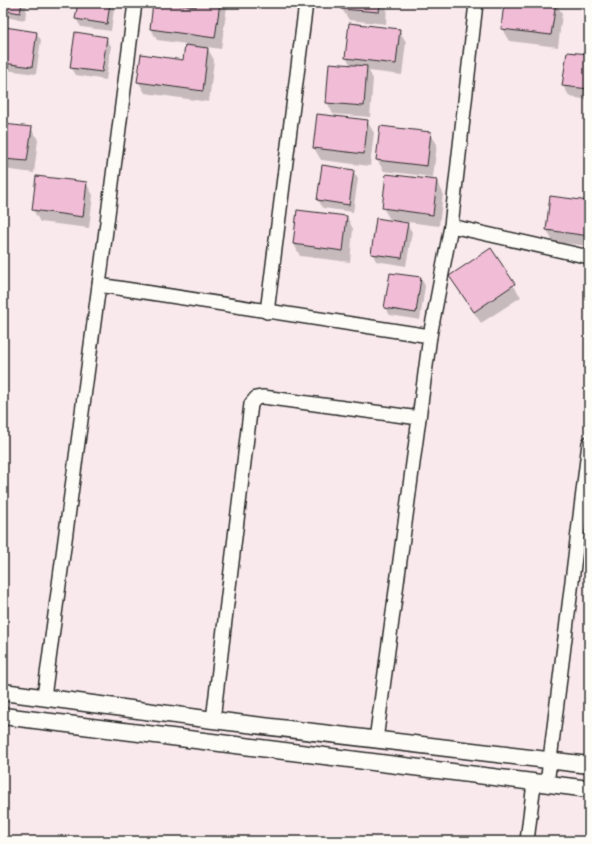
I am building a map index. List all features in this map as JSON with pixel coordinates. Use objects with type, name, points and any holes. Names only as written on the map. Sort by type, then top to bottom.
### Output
[{"type":"street","points":[[44,697],[135,3]]},
{"type":"street","points":[[267,312],[306,3]]},
{"type":"street","points":[[376,740],[418,418],[430,336],[451,226],[476,3]]},
{"type":"street","points":[[451,226],[589,257]]},
{"type":"street","points":[[99,285],[430,336]]},
{"type":"street","points":[[213,720],[243,460],[251,404],[256,398],[263,397],[418,418]]},
{"type":"street","points":[[526,841],[540,783],[550,759],[589,443]]},
{"type":"street","points":[[3,692],[213,720],[550,759],[589,765]]},
{"type":"street","points":[[3,716],[589,789]]},
{"type":"building","points":[[3,3],[22,3],[20,13],[3,10]]},
{"type":"building","points":[[78,3],[110,3],[107,24],[75,19]]},
{"type":"building","points":[[153,3],[167,3],[196,7],[196,3],[220,3],[215,38],[150,29]]},
{"type":"building","points":[[342,3],[380,3],[379,12],[341,9]]},
{"type":"building","points":[[504,3],[556,3],[551,35],[501,29]]},
{"type":"building","points":[[349,23],[400,29],[396,64],[345,58]]},
{"type":"building","points":[[5,27],[37,32],[32,67],[3,63]]},
{"type":"building","points":[[75,32],[107,37],[102,72],[70,68]]},
{"type":"building","points":[[185,45],[208,48],[203,91],[137,82],[141,54],[183,60]]},
{"type":"building","points":[[567,52],[589,54],[589,89],[562,86]]},
{"type":"building","points":[[329,63],[367,66],[364,106],[326,103]]},
{"type":"building","points":[[317,114],[368,120],[364,154],[313,148]]},
{"type":"building","points":[[3,124],[32,127],[27,161],[3,159]]},
{"type":"building","points":[[380,126],[431,132],[427,166],[376,160]]},
{"type":"building","points":[[322,165],[354,170],[349,205],[317,200]]},
{"type":"building","points":[[386,174],[437,180],[433,215],[382,208]]},
{"type":"building","points":[[36,176],[87,182],[83,217],[32,210]]},
{"type":"building","points":[[550,196],[589,201],[589,236],[546,230]]},
{"type":"building","points":[[297,210],[347,216],[343,251],[293,244]]},
{"type":"building","points":[[376,218],[408,223],[402,258],[371,254]]},
{"type":"building","points":[[491,248],[515,284],[474,312],[449,276]]},
{"type":"building","points":[[390,273],[421,277],[416,313],[384,308]]}]
